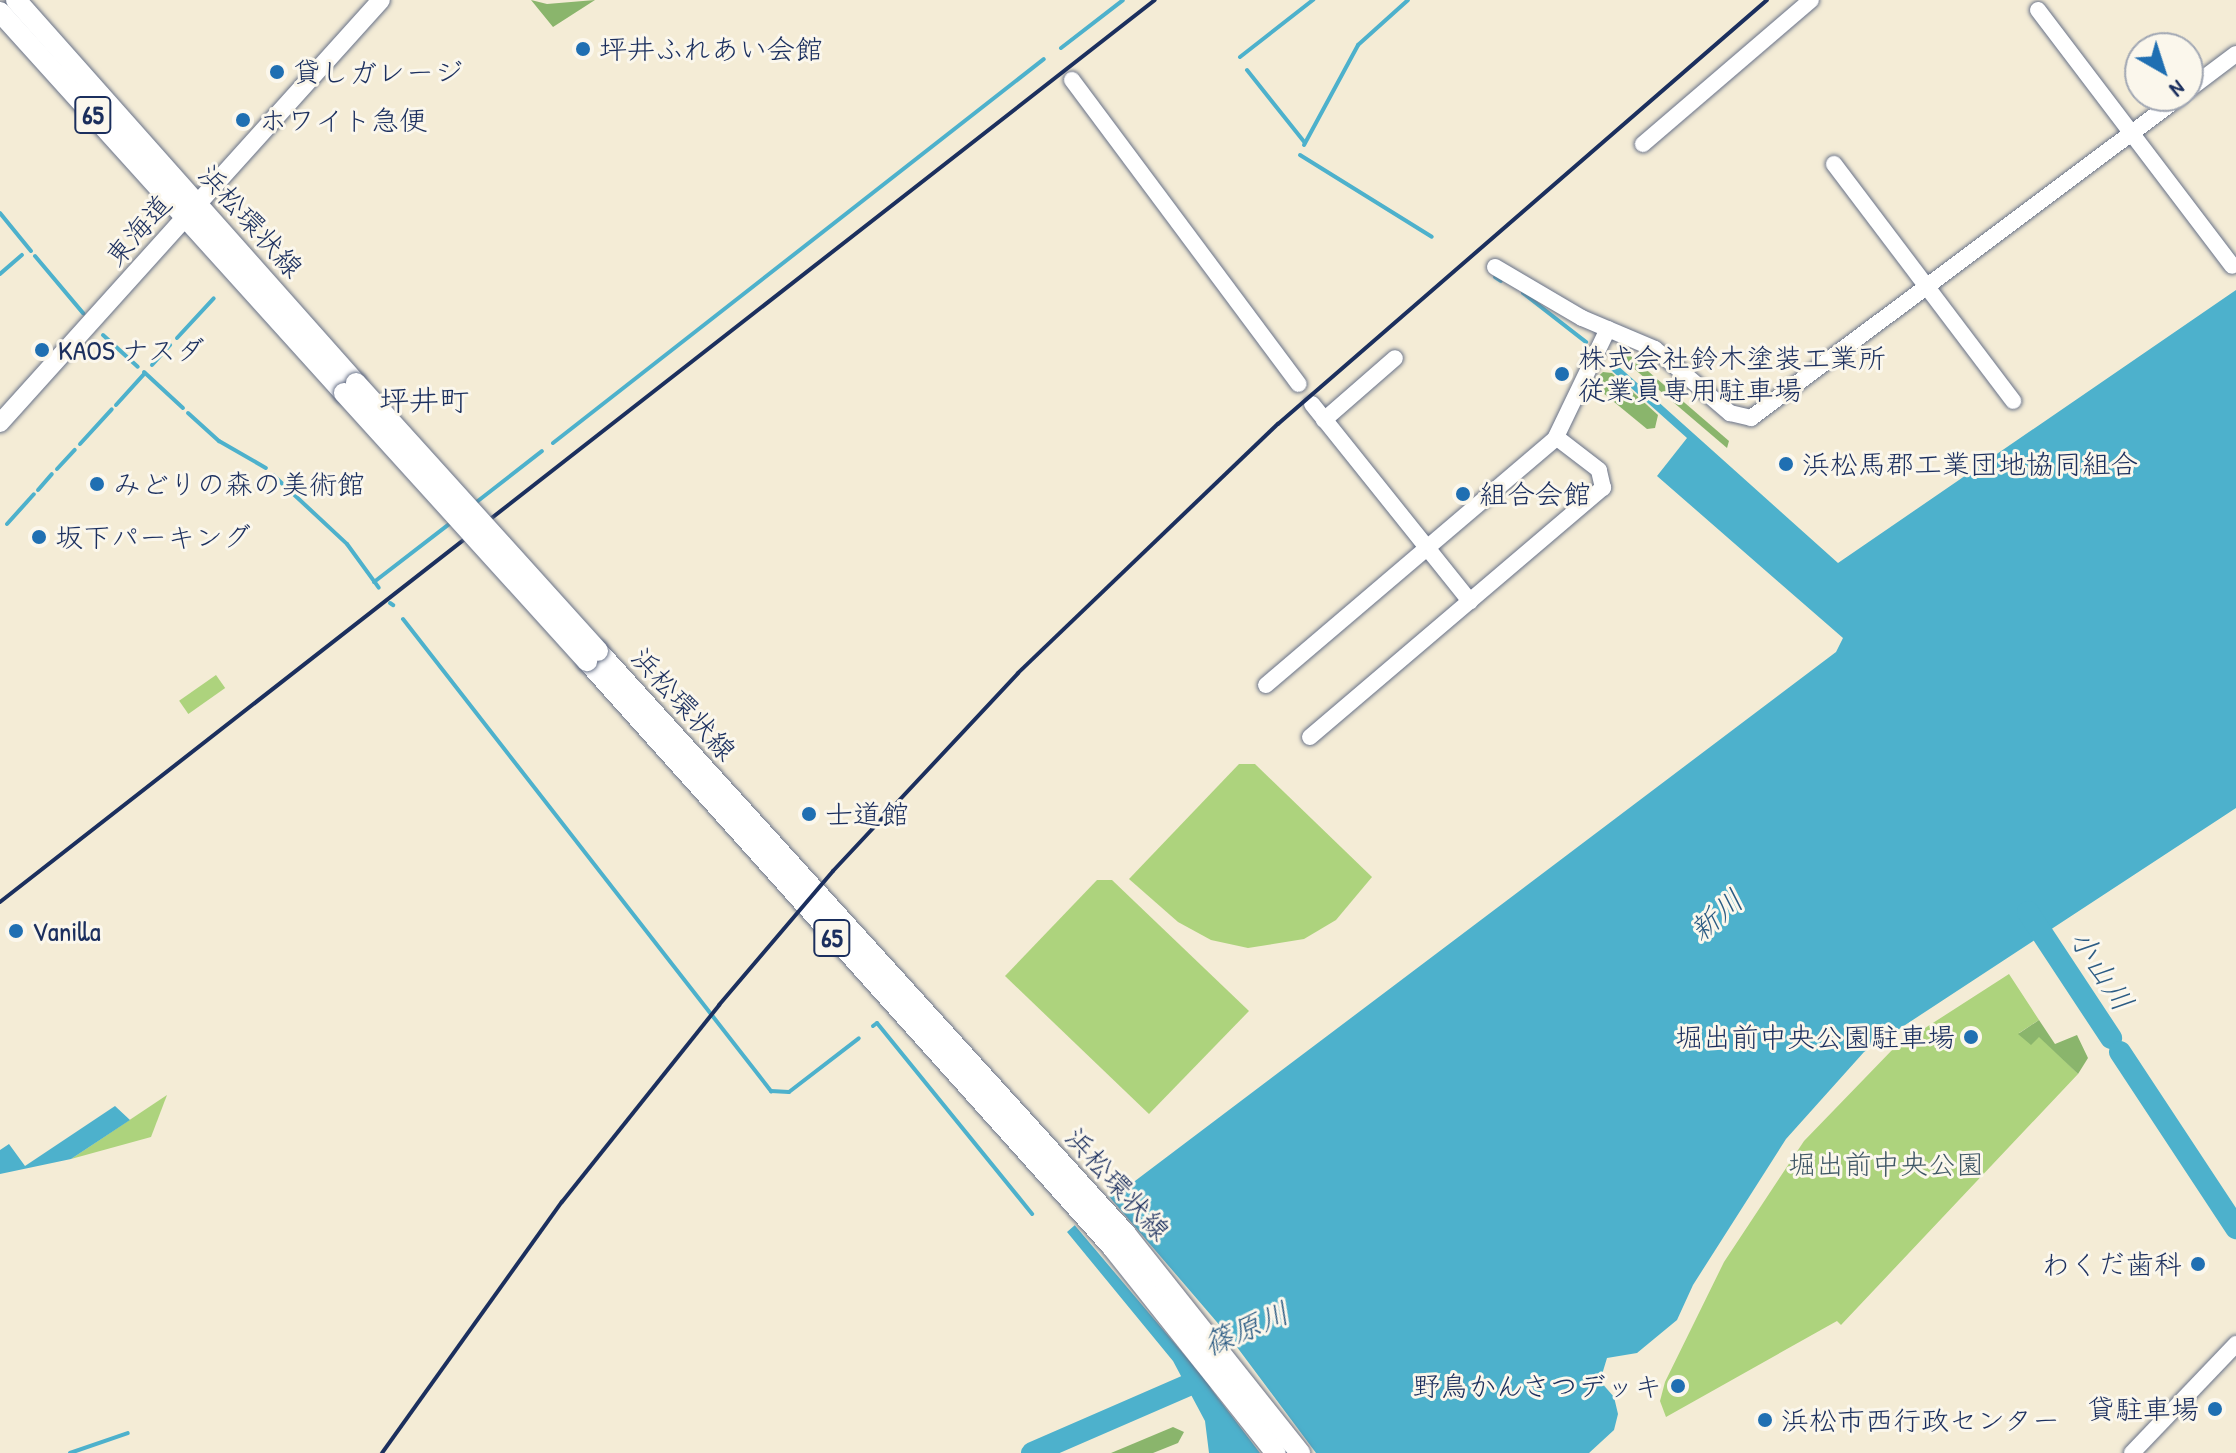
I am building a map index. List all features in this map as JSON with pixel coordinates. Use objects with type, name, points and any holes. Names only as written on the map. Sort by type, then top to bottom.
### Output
[{"type":"main road","name":"浜松環状線","points":[[16,0],[192,211],[350,388],[1082,1200],[1218,1343],[1300,1453]]},
{"type":"main road","name":"東海道","points":[[0,423],[381,0]]},
{"type":"main road","name":"浜松環状線","points":[[0,12],[192,211]]},
{"type":"main road","name":"浜松環状線","points":[[1082,1200],[1276,1453]]},
{"type":"street","points":[[1643,144],[1811,0]]},
{"type":"street","points":[[2038,10],[2232,266]]},
{"type":"street","points":[[2204,78],[2236,54]]},
{"type":"street","points":[[1072,80],[1299,384]]},
{"type":"street","points":[[1495,267],[1608,329],[1655,349],[1730,413],[1751,418],[2160,112]]},
{"type":"street","points":[[1834,164],[2013,401]]},
{"type":"street","points":[[1266,685],[1556,437],[1608,329]]},
{"type":"street","points":[[1324,420],[1395,358]]},
{"type":"street","points":[[1312,404],[1470,601]]},
{"type":"street","points":[[1310,737],[1603,488],[1599,470],[1556,437]]},
{"type":"street","points":[[2132,1453],[2236,1344]]},
{"type":"green space","points":[[531,0],[547,4],[595,0],[553,27]]},
{"type":"green space","points":[[1627,353],[1729,441],[1727,448],[1625,361]]},
{"type":"green space","points":[[1603,372],[1612,373],[1658,415],[1655,428],[1647,429],[1597,388],[1594,380]]},
{"type":"green space","points":[[216,675],[225,688],[188,714],[179,701]]},
{"type":"green space","points":[[1239,764],[1255,764],[1372,877],[1336,920],[1304,939],[1248,948],[1211,940],[1178,922],[1129,879]]},
{"type":"green space","points":[[1097,880],[1112,880],[1249,1011],[1149,1114],[1005,976]]},
{"type":"green space","name":"堀出前中央公園","points":[[2009,974],[2039,1020],[2019,1033],[2039,1036],[2078,1074],[1841,1325],[1837,1321],[1666,1417],[1660,1401],[1665,1382],[1724,1262],[1804,1141],[1894,1048]]},
{"type":"green space","points":[[2039,1020],[2055,1044],[2077,1035],[2088,1058],[2078,1074],[2039,1037],[2031,1045],[2018,1034]]},
{"type":"green space","points":[[167,1095],[151,1137],[71,1159]]},
{"type":"green space","points":[[1173,1427],[1184,1432],[1178,1443],[1153,1453],[1111,1453]]},
{"type":"water","name":"新川","points":[[2236,290],[2236,808],[1864,1052],[1786,1139],[1693,1285],[1677,1320],[1637,1353],[1607,1358],[1600,1381],[1614,1397],[1618,1414],[1614,1430],[1589,1453],[1209,1453],[1205,1421],[1173,1361],[1067,1232],[1123,1183],[1127,1187],[1836,652],[1843,638],[1657,476],[1687,438],[1611,370],[1616,364],[1838,563]]},
{"type":"water","points":[[115,1106],[130,1120],[71,1159],[0,1174],[0,1150],[9,1144],[25,1166]]},
{"type":"pier","points":[[1106,1193],[1228,1335],[1316,1453],[1260,1453],[1192,1364],[1072,1222]]},
{"type":"waterway","points":[[1061,48],[1123,0]]},
{"type":"waterway","points":[[1240,57],[1313,0]]},
{"type":"waterway","points":[[1304,145],[1358,45],[1408,0]]},
{"type":"waterway","points":[[553,443],[1044,59]]},
{"type":"waterway","points":[[1247,70],[1305,143]]},
{"type":"waterway","points":[[1300,155],[1432,237]]},
{"type":"waterway","points":[[0,213],[31,251]]},
{"type":"waterway","points":[[0,274],[22,255]]},
{"type":"waterway","points":[[35,256],[83,313]]},
{"type":"waterway","points":[[1495,277],[1501,281]]},
{"type":"waterway","points":[[1523,293],[1586,342]]},
{"type":"waterway","points":[[177,338],[214,298]]},
{"type":"waterway","points":[[103,335],[138,367]]},
{"type":"waterway","points":[[152,365],[170,345]]},
{"type":"waterway","points":[[144,372],[183,408]]},
{"type":"waterway","points":[[116,405],[145,373]]},
{"type":"waterway","points":[[80,444],[112,409]]},
{"type":"waterway","points":[[188,413],[219,441],[266,468]]},
{"type":"waterway","points":[[57,469],[75,450]]},
{"type":"waterway","points":[[474,504],[542,451]]},
{"type":"waterway","points":[[38,490],[52,474]]},
{"type":"waterway","points":[[273,475],[347,544],[379,588]]},
{"type":"waterway","points":[[7,524],[34,494]]},
{"type":"waterway","points":[[374,582],[452,522]]},
{"type":"waterway","points":[[403,619],[771,1091],[789,1092],[859,1038]]},
{"type":"waterway","name":"小山川","points":[[2028,912],[2111,1038]]},
{"type":"waterway","points":[[873,1026],[877,1023],[1032,1214]]},
{"type":"waterway","name":"小山川","points":[[2120,1052],[2236,1228]]},
{"type":"waterway","name":"篠原川","points":[[1032,1453],[1214,1374]]},
{"type":"waterway","points":[[70,1453],[128,1433]]},
{"type":"railway","points":[[0,902],[1155,0]]},
{"type":"railway","points":[[382,1453],[562,1202],[719,1005],[833,871],[1018,673],[1278,424],[1767,0]]},
{"type":"place","name":"坪井ふれあい会館","points":[[583,49]]},
{"type":"place","name":"貸しガレージ","points":[[277,72]]},
{"type":"place","name":"ホワイト急便","points":[[243,120]]},
{"type":"place","name":"KAOS ナスダ","points":[[42,350]]},
{"type":"place","name":"株式会社鈴木塗装工業所 従業員専用駐車場","points":[[1562,374]]},
{"type":"place","name":"浜松馬郡工業団地協同組合","points":[[1786,464]]},
{"type":"place","name":"みどりの森の美術館","points":[[97,484]]},
{"type":"place","name":"組合会館","points":[[1463,494]]},
{"type":"place","name":"坂下パーキング","points":[[39,537]]},
{"type":"place","name":"士道館","points":[[809,814]]},
{"type":"place","name":"Vanilla","points":[[16,931]]},
{"type":"place","name":"堀出前中央公園駐車場","points":[[1971,1037]]},
{"type":"place","name":"わくだ歯科","points":[[2198,1264]]},
{"type":"place","name":"野鳥かんさつデッキ","points":[[1678,1386]]},
{"type":"place","name":"貸駐車場","points":[[2215,1409]]},
{"type":"place","name":"浜松市西行政センター","points":[[1765,1420]]},
{"type":"district","name":"坪井町","points":[[424,400]]}]
